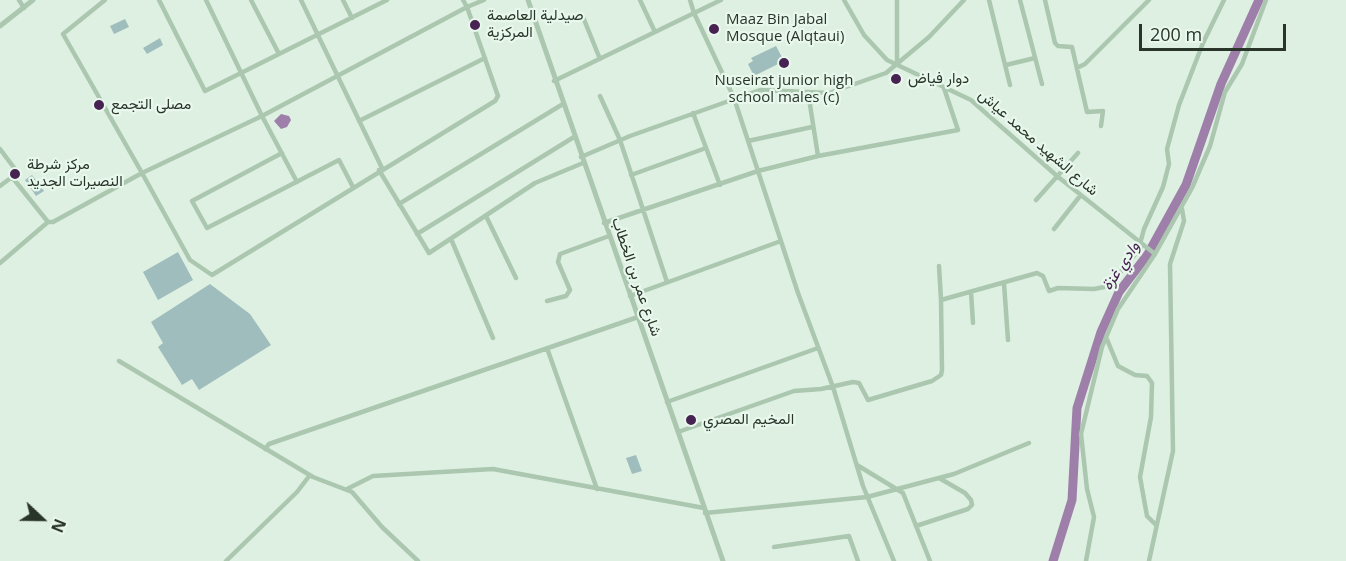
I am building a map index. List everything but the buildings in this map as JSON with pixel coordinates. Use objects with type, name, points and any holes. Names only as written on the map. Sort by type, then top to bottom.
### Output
[{"type":"street","points":[[19,0],[24,9]]},
{"type":"street","points":[[0,26],[33,0]]},
{"type":"street","points":[[105,0],[63,34],[190,260],[212,275],[495,101],[498,96],[463,0]]},
{"type":"street","points":[[159,0],[205,91],[387,0]]},
{"type":"street","points":[[206,0],[297,182]]},
{"type":"street","points":[[251,0],[279,52]]},
{"type":"street","points":[[301,0],[381,169],[429,253],[535,183],[620,140],[760,90],[829,93],[886,73],[929,37],[964,0]]},
{"type":"street","points":[[344,0],[352,18]]},
{"type":"street","points":[[0,263],[48,222],[83,207],[142,173],[262,116],[338,74],[484,0]]},
{"type":"street","name":"شارع عمر بن الخطاب","points":[[528,0],[723,561]]},
{"type":"street","points":[[640,0],[655,32]]},
{"type":"street","points":[[690,0],[734,98],[781,241],[833,387],[867,497],[894,561]]},
{"type":"street","points":[[555,81],[722,0]]},
{"type":"street","name":"شارع الشهيد محمد عياش","points":[[844,0],[864,35],[887,60],[971,100],[1080,196],[1147,249]]},
{"type":"street","points":[[897,0],[897,63]]},
{"type":"street","points":[[989,0],[1010,85]]},
{"type":"street","points":[[1020,0],[1042,84]]},
{"type":"street","points":[[1045,0],[1055,43],[1058,46],[1072,47],[1087,112],[1103,111],[1101,126]]},
{"type":"street","points":[[1077,68],[1085,64],[1149,0]]},
{"type":"street","points":[[1086,561],[1094,517],[1087,489],[1081,434],[1090,391],[1106,337],[1147,249],[1143,229],[1163,187],[1168,164],[1167,149],[1179,105],[1188,88],[1203,43],[1224,0]]},
{"type":"street","points":[[941,300],[1037,273],[1043,276],[1049,291],[1058,288],[1094,289],[1109,286],[1147,249],[1182,209],[1210,146],[1225,92],[1242,64],[1266,0]]},
{"type":"street","points":[[583,18],[600,59]]},
{"type":"street","points":[[359,121],[485,58]]},
{"type":"street","points":[[1006,65],[1035,58]]},
{"type":"street","points":[[604,223],[758,171],[818,156],[958,130],[944,88]]},
{"type":"street","points":[[808,92],[818,156]]},
{"type":"street","points":[[600,96],[620,140],[668,282]]},
{"type":"street","points":[[399,204],[563,104]]},
{"type":"street","points":[[693,113],[720,185]]},
{"type":"street","points":[[748,141],[812,127]]},
{"type":"street","points":[[417,234],[574,137]]},
{"type":"street","points":[[632,175],[706,148]]},
{"type":"street","points":[[0,149],[18,173],[0,186]]},
{"type":"street","points":[[282,153],[192,201],[207,228],[339,160],[353,187]]},
{"type":"street","points":[[1036,201],[1078,153]]},
{"type":"street","points":[[12,177],[48,222]]},
{"type":"street","points":[[1054,229],[1080,196]]},
{"type":"street","points":[[1149,561],[1173,451],[1170,264],[1184,221],[1182,209]]},
{"type":"street","points":[[486,216],[516,278]]},
{"type":"street","points":[[548,301],[566,296],[570,290],[558,262],[560,254],[609,236]]},
{"type":"street","points":[[451,239],[493,338]]},
{"type":"street","points":[[630,296],[781,241]]},
{"type":"street","points":[[678,432],[794,391],[833,387],[853,382],[859,383],[868,400],[932,381],[941,375],[939,266]]},
{"type":"street","points":[[1004,283],[1008,340]]},
{"type":"street","points":[[971,292],[973,323]]},
{"type":"street","points":[[265,449],[269,444],[638,317]]},
{"type":"street","points":[[1106,337],[1118,366],[1135,375],[1147,376],[1152,383],[1151,417],[1140,477],[1147,516],[1156,525]]},
{"type":"street","points":[[547,348],[597,489]]},
{"type":"street","points":[[667,402],[819,348]]},
{"type":"street","points":[[119,361],[310,475],[347,489],[418,561]]},
{"type":"street","points":[[347,489],[373,476],[493,469],[705,510],[867,497],[939,478],[1029,443]]},
{"type":"street","points":[[857,465],[897,489],[907,501],[930,561]]},
{"type":"street","points":[[226,561],[310,475]]},
{"type":"street","points":[[916,526],[968,509],[972,505],[965,493],[939,478]]},
{"type":"street","points":[[774,547],[849,536],[858,561]]},
{"type":"shaded area","points":[[125,19],[129,27],[114,34],[110,26]]},
{"type":"shaded area","points":[[160,38],[163,45],[147,54],[143,48]]},
{"type":"shaded area","points":[[776,46],[784,61],[754,76],[748,64],[753,61],[751,58]]},
{"type":"shaded area","points":[[281,114],[289,116],[291,120],[287,127],[281,129],[274,121]]},
{"type":"shaded area","points":[[32,175],[44,191],[36,196],[25,180]]},
{"type":"shaded area","points":[[178,252],[193,280],[158,300],[143,272]]},
{"type":"shaded area","points":[[210,284],[250,314],[271,345],[199,390],[192,379],[182,385],[158,347],[163,343],[151,322]]},
{"type":"shaded area","points":[[636,455],[642,471],[632,474],[626,458]]},
{"type":"waterway","name":"وادي غزة","points":[[1053,561],[1072,500],[1077,408],[1101,332],[1119,292],[1148,254],[1186,185],[1221,84],[1259,0]]},
{"type":"place","name":"صيدلية العاصمة المركزية","points":[[475,25]]},
{"type":"place","name":"Maaz Bin Jabal Mosque (Alqtaui)","points":[[714,29]]},
{"type":"place","name":"Nuseirat junior high school males (c)","points":[[784,63]]},
{"type":"place","name":"دوار فياض","points":[[896,79]]},
{"type":"place","name":"مصلى التجمع","points":[[99,105]]},
{"type":"place","name":"مركز شرطة النصيرات الجديد","points":[[15,174]]},
{"type":"place","name":"المخيم المصري","points":[[691,420]]}]
